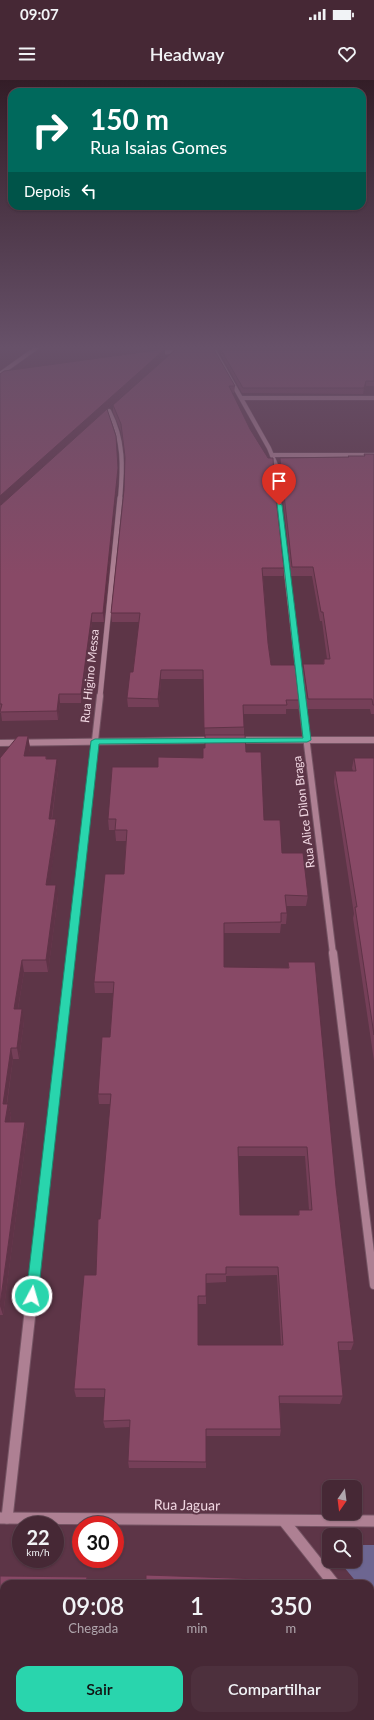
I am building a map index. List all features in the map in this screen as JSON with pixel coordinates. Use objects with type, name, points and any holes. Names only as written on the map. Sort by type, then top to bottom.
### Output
[{"type":"street","name":"Rua Higino Messa","points":[[3,1518],[95,741],[123,468],[123,450],[118,427],[115,423]]},
{"type":"street","name":"Rua Alice Dilon Braga","points":[[255,423],[276,465],[281,531],[374,1284]]},
{"type":"street","points":[[272,455],[374,455]]},
{"type":"street","points":[[0,743],[221,740]]},
{"type":"street","points":[[229,740],[374,740]]},
{"type":"street","name":"Rua Jaguar","points":[[3,1518],[374,1522]]},
{"type":"street","points":[[284,1521],[331,1580]]},
{"type":"shaded area","points":[[362,1545],[374,1545],[374,1580],[355,1580],[345,1568],[362,1568]]},
{"type":"building","points":[[0,423],[82,423],[0,496]]},
{"type":"building","points":[[92,423],[112,423],[116,436],[118,468],[103,613],[92,613],[81,694],[59,694],[57,711],[0,712],[2,704],[0,704],[1,505]]},
{"type":"building","points":[[120,423],[247,423],[268,458],[273,458],[284,568],[262,568],[268,643],[271,665],[295,665],[299,700],[286,700],[287,705],[243,705],[244,727],[204,728],[203,670],[161,670],[158,699],[127,698],[130,672],[133,672],[140,613],[111,613],[124,490],[125,457]]},
{"type":"building","points":[[364,454],[374,454],[374,705],[372,699],[308,699],[303,664],[324,664],[324,659],[330,659],[323,612],[321,612],[313,567],[292,567],[280,458],[349,457],[348,456],[365,456]]},
{"type":"building","points":[[205,735],[245,735],[246,752],[261,752],[264,820],[280,820],[282,853],[303,853],[308,896],[285,895],[287,913],[281,913],[281,922],[224,923],[224,967],[289,968],[288,962],[315,962],[336,1187],[354,1342],[338,1342],[343,1396],[279,1396],[281,1429],[206,1429],[206,1462],[128,1461],[130,1420],[103,1421],[105,1389],[74,1389],[84,1275],[96,1275],[98,1219],[100,1219],[111,1094],[98,1094],[102,1037],[110,1037],[114,982],[94,982],[105,874],[124,874],[127,830],[115,830],[116,819],[108,819],[112,767],[158,767],[158,757],[203,758],[203,748],[205,748]],"holes":[[[238,1147],[307,1147],[312,1210],[299,1210],[299,1215],[240,1215]],[[226,1267],[278,1267],[283,1345],[198,1345],[198,1296],[206,1296],[206,1274],[226,1274]]]},
{"type":"building","points":[[18,736],[28,736],[24,756],[46,756],[46,759],[57,759],[49,819],[56,819],[46,885],[56,885],[46,960],[22,960],[14,1009],[22,1009],[17,1048],[11,1048],[3,1104],[8,1104],[5,1122],[25,1122],[0,1305],[0,758]]},
{"type":"building","points":[[354,758],[374,758],[374,1035],[355,907],[357,907],[335,771],[356,771]]},
{"type":"building","points":[[146,1575],[265,1580],[146,1580]]},
{"type":"building","points":[[0,1576],[87,1577],[87,1580],[0,1580]]},
{"type":"route","points":[[32,1296],[95,741],[307,740],[279,505]]}]
